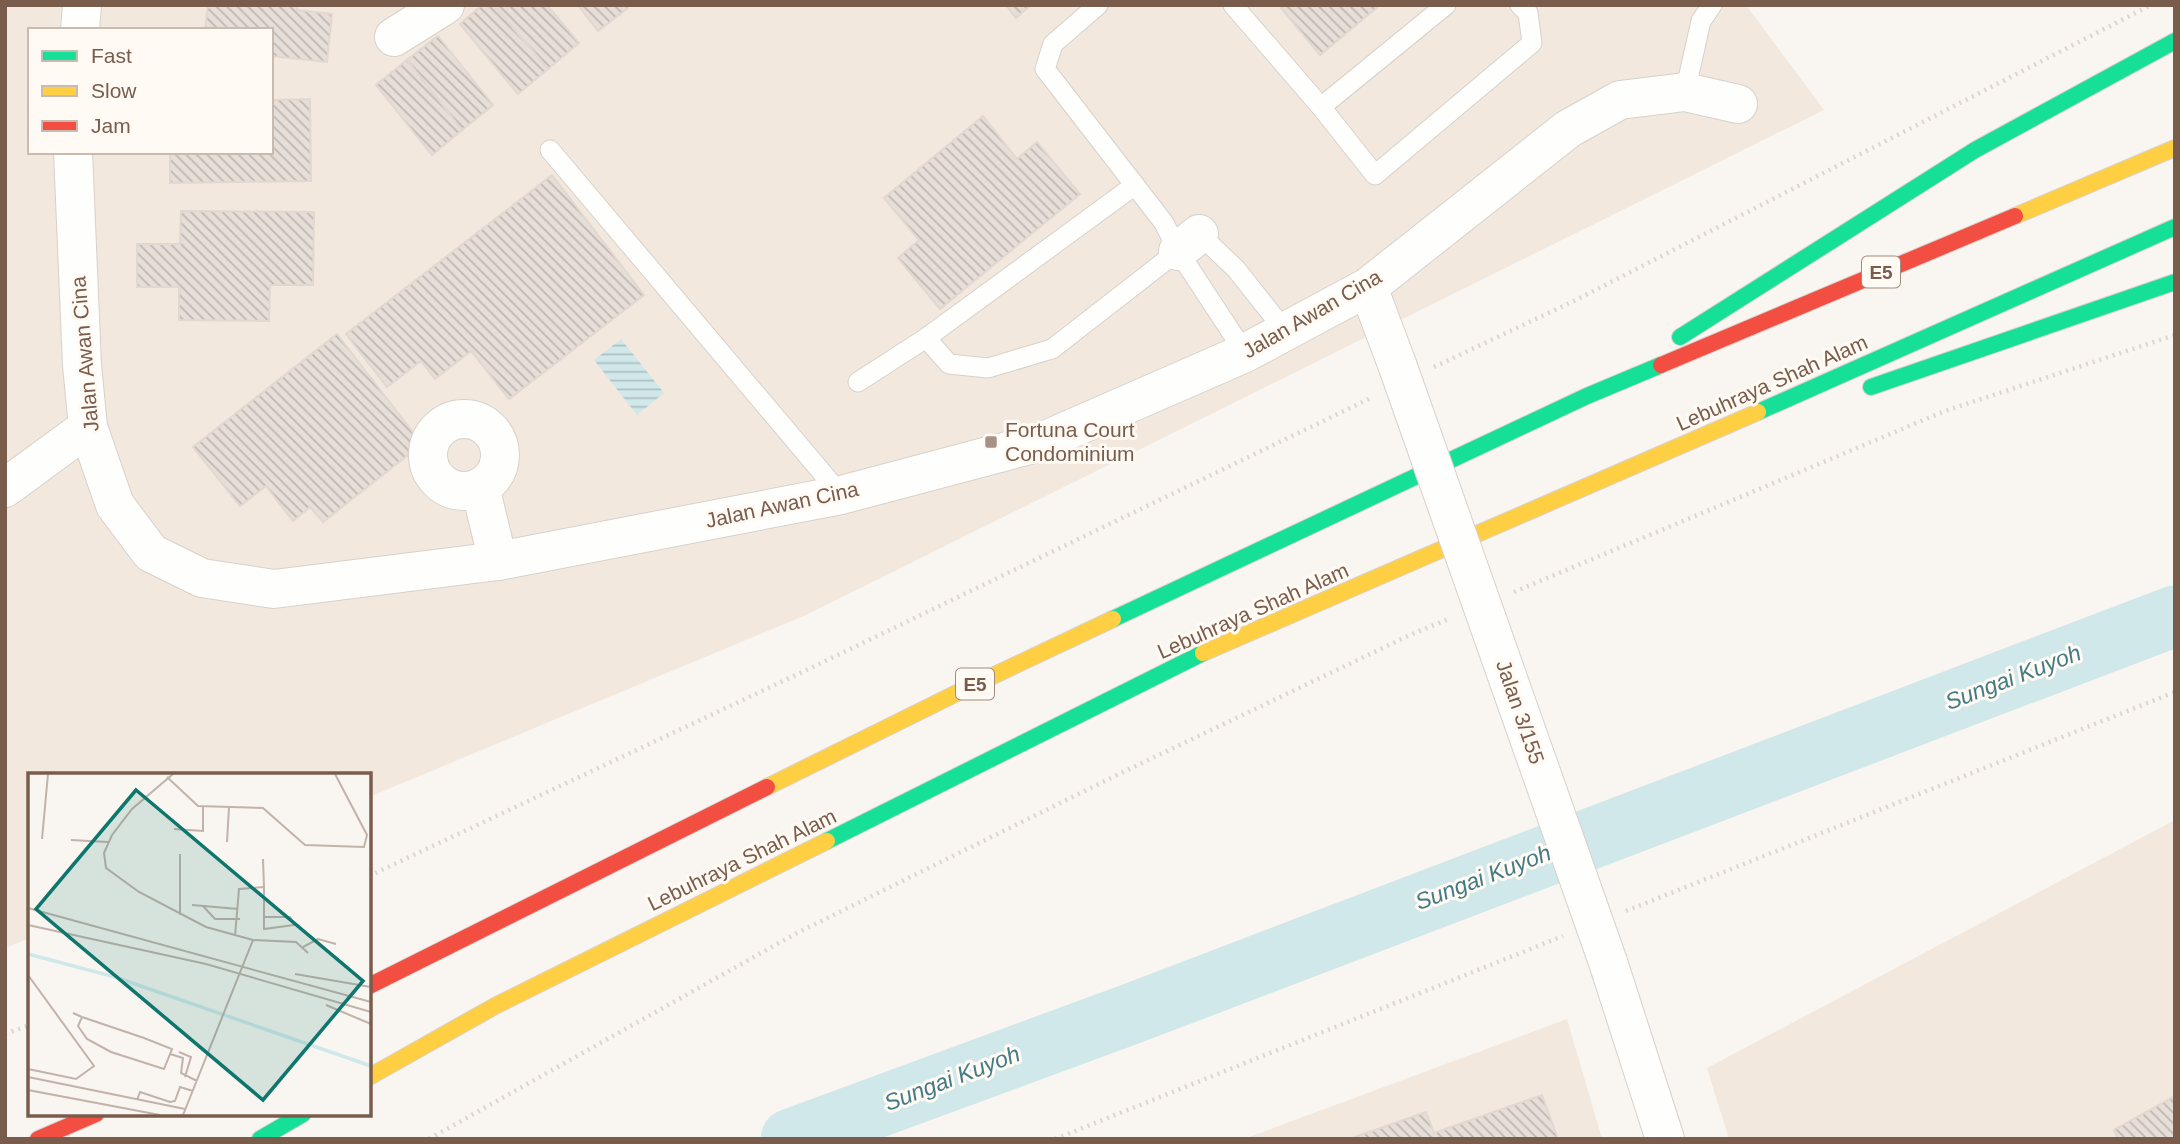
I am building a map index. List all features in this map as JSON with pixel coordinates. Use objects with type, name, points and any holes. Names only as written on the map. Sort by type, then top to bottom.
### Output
[{"type":"highway","points":[[1587,396],[1975,150],[2175,41]]},
{"type":"highway","name":"E5","points":[[371,985],[963,690],[1587,396],[2175,148]]},
{"type":"highway","name":"Lebuhraya Shah Alam","points":[[371,1076],[495,1006],[1214,648],[1624,472],[2175,227]]},
{"type":"highway","points":[[1860,391],[2175,282]]},
{"type":"highway","points":[[1624,472],[1794,414]]},
{"type":"highway","points":[[38,1139],[91,1116]]},
{"type":"highway","points":[[260,1139],[300,1116]]},
{"type":"street","points":[[79,28],[82,5]]},
{"type":"street","points":[[394,37],[445,5]]},
{"type":"street","name":"Jalan Awan Cina","points":[[73,154],[82,365],[88,428],[115,505],[151,553],[202,578],[274,589],[498,561],[841,495],[1041,442],[1245,354],[1368,287],[1568,129],[1620,100],[1685,92],[1738,104]]},
{"type":"street","name":"Jalan 3/155","points":[[1368,287],[1608,962],[1665,1139]]},
{"type":"street","points":[[5,488],[88,428]]},
{"type":"street","points":[[480,487],[498,561]]},
{"type":"lane","points":[[1098,5],[1053,44],[1045,69],[1135,185],[1180,236],[1245,354]]},
{"type":"lane","points":[[1233,5],[1321,107],[1375,175],[1531,43],[1528,13],[1520,5]]},
{"type":"lane","points":[[1321,107],[1446,5]]},
{"type":"lane","points":[[1685,92],[1701,22],[1712,5]]},
{"type":"lane","points":[[550,150],[841,495]]},
{"type":"lane","points":[[858,382],[926,338],[1135,185]]},
{"type":"lane","points":[[1180,236],[1236,269],[1285,331]]},
{"type":"lane","points":[[926,338],[950,364],[988,369],[1052,349],[1180,236]]},
{"type":"path","points":[[371,875],[803,672],[1400,378],[1576,300],[2151,5]]},
{"type":"path","points":[[1513,592],[1945,411],[2175,335]]},
{"type":"path","points":[[429,1139],[794,934],[1119,774],[1410,635],[1461,614]]},
{"type":"path","points":[[5,1034],[28,1026]]},
{"type":"shaded area","points":[[5,5],[1746,5],[1824,110],[806,615],[371,796],[371,773],[28,773],[28,939],[5,948]]},
{"type":"shaded area","points":[[2175,820],[2175,1139],[1729,1139],[1707,1068]]},
{"type":"shaded area","points":[[1567,1019],[1602,1139],[1244,1139]]},
{"type":"water","points":[[621,339],[664,393],[637,415],[594,360]]},
{"type":"building","points":[[208,5],[298,5],[297,10],[332,14],[327,62],[273,56],[273,28],[205,28]]},
{"type":"building","points":[[482,5],[494,5],[548,69],[518,94],[460,24]]},
{"type":"building","points":[[494,5],[547,5],[579,43],[548,69]]},
{"type":"building","points":[[578,5],[626,5],[628,8],[598,31]]},
{"type":"building","points":[[1006,5],[1031,5],[1016,18]]},
{"type":"building","points":[[1284,5],[1380,5],[1320,55],[1281,8]]},
{"type":"building","points":[[438,36],[493,105],[462,130],[407,60]]},
{"type":"building","points":[[407,60],[462,130],[432,155],[376,85]]},
{"type":"building","points":[[310,99],[311,181],[170,183],[170,154],[273,154],[273,100]]},
{"type":"building","points":[[983,116],[1017,159],[1037,142],[1080,194],[940,309],[898,258],[919,240],[884,198]]},
{"type":"building","points":[[552,175],[644,295],[509,399],[471,351],[435,379],[421,361],[387,387],[346,334]]},
{"type":"building","points":[[181,211],[314,212],[313,285],[270,285],[269,321],[179,320],[179,287],[137,287],[137,244],[180,244]]},
{"type":"building","points":[[337,334],[422,444],[323,522],[310,507],[293,521],[266,486],[240,506],[193,447]]},
{"type":"building","points":[[1542,1095],[1558,1139],[1349,1139],[1426,1112],[1434,1133]]},
{"type":"building","points":[[2175,1096],[2175,1139],[2118,1139],[2114,1130]]},
{"type":"waterway","name":"Sungai Kuyoh","points":[[791,1139],[1128,1015],[2175,616]]},
{"type":"traffic: fast","points":[[1680,337],[1975,150],[2175,41]]},
{"type":"traffic: fast","points":[[1758,412],[2175,227]]},
{"type":"traffic: fast","points":[[1871,387],[2175,282]]},
{"type":"traffic: fast","points":[[1113,619],[1587,396],[1661,365]]},
{"type":"traffic: fast","points":[[827,841],[1203,653]]},
{"type":"traffic: fast","points":[[260,1139],[300,1116]]},
{"type":"traffic: slow","points":[[2015,216],[2175,148]]},
{"type":"traffic: slow","points":[[1203,653],[1758,412]]},
{"type":"traffic: slow","points":[[767,787],[1113,619]]},
{"type":"traffic: slow","points":[[371,1076],[495,1006],[827,841]]},
{"type":"traffic: jam","points":[[1661,365],[2015,216]]},
{"type":"traffic: jam","points":[[371,985],[767,787]]},
{"type":"traffic: jam","points":[[38,1139],[91,1116]]},
{"type":"place","name":"Fortuna Court Condominium","points":[[991,442]]}]
